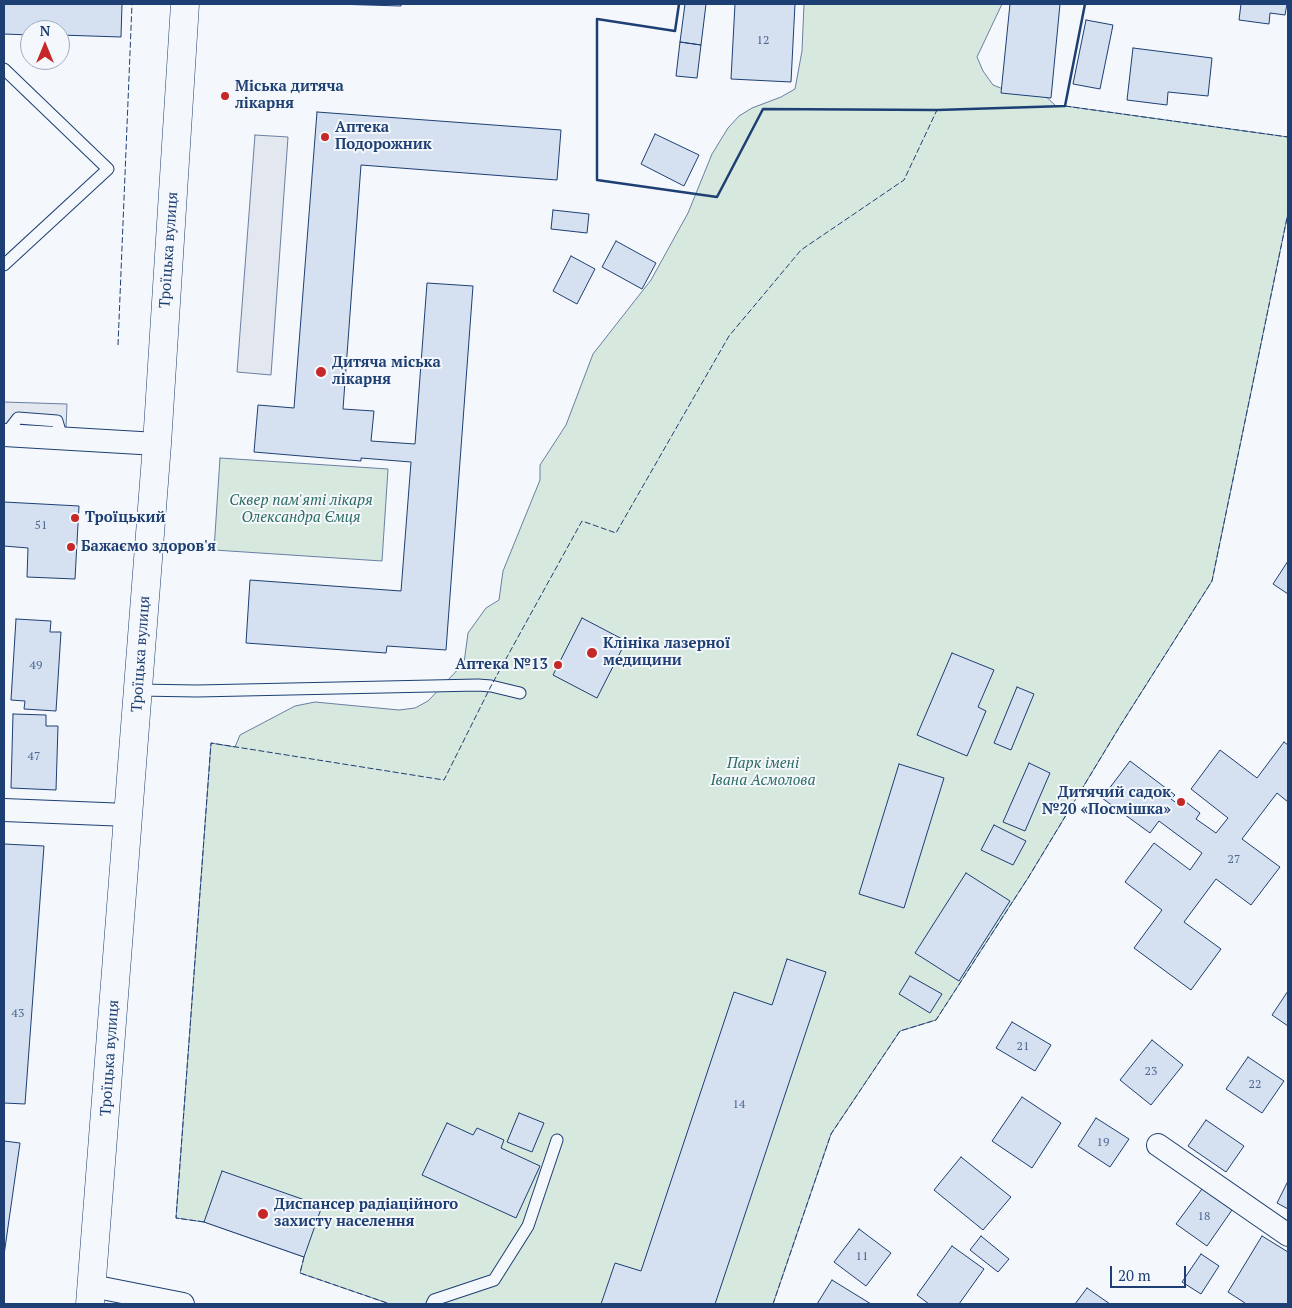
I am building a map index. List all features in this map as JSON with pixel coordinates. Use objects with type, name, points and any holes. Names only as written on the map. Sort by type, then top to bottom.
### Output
[{"type":"main road","name":"Троїцька вулиця","points":[[91,1295],[157,444],[185,4]]},
{"type":"street","points":[[4,435],[157,444]]},
{"type":"street","points":[[4,810],[128,815]]},
{"type":"street","points":[[1158,1145],[1288,1236]]},
{"type":"street","points":[[91,1295],[183,1304]]},
{"type":"lane","points":[[4,69],[108,168],[4,265]]},
{"type":"lane","points":[[138,690],[197,691],[478,685],[520,692]]},
{"type":"lane","points":[[432,1304],[434,1300],[494,1280],[528,1226],[557,1140]]},
{"type":"green space","name":"Парк імені Івана Асмолова","points":[[804,4],[1002,4],[977,57],[983,71],[993,85],[1008,91],[1039,90],[1056,106],[1288,137],[1288,213],[1212,581],[1120,726],[1028,878],[936,1020],[900,1031],[831,1134],[773,1304],[390,1304],[300,1273],[304,1257],[204,1222],[176,1218],[211,743],[235,747],[240,735],[295,706],[315,702],[399,710],[415,708],[428,701],[464,663],[468,633],[486,608],[499,600],[503,571],[540,480],[540,465],[566,425],[593,354],[651,280],[688,213],[712,154],[728,128],[739,116],[752,108],[781,97],[795,89],[802,51]]},
{"type":"green space","name":"Сквер пам'яті лікаря Олександра Ємця","points":[[220,458],[388,469],[382,561],[214,550]]},
{"type":"shaded area","points":[[255,135],[288,137],[271,375],[237,372]]},
{"type":"shaded area","points":[[4,402],[67,404],[66,428],[4,426]]},
{"type":"building","points":[[4,4],[122,4],[121,37],[70,35],[70,20],[20,20],[20,35],[4,34]]},
{"type":"building","points":[[334,4],[401,4],[401,6]]},
{"type":"building","points":[[685,4],[706,4],[701,45],[680,42]]},
{"type":"building","points":[[735,4],[795,4],[791,82],[731,79]]},
{"type":"building","points":[[1010,4],[1060,4],[1051,98],[1001,93]]},
{"type":"building","points":[[1241,4],[1287,4],[1285,15],[1270,13],[1269,24],[1239,20]]},
{"type":"building","points":[[1086,20],[1113,25],[1100,89],[1073,84]]},
{"type":"building","points":[[680,42],[701,45],[697,78],[676,76]]},
{"type":"building","points":[[1133,48],[1212,58],[1208,96],[1168,92],[1167,105],[1127,100]]},
{"type":"building","name":"Дитяча міська лікарня","points":[[317,112],[561,130],[557,180],[361,165],[343,409],[374,411],[371,441],[415,444],[427,283],[473,286],[446,650],[387,646],[386,653],[246,643],[250,580],[401,591],[411,462],[361,458],[361,461],[254,452],[258,405],[294,408]]},
{"type":"building","points":[[655,134],[699,155],[684,186],[641,164]]},
{"type":"building","points":[[553,210],[589,214],[587,233],[551,229]]},
{"type":"building","points":[[616,241],[656,263],[642,289],[602,267]]},
{"type":"building","points":[[571,256],[595,269],[577,304],[553,291]]},
{"type":"building","points":[[4,502],[79,506],[75,579],[27,577],[28,548],[4,546]]},
{"type":"building","points":[[1288,561],[1288,594],[1273,584]]},
{"type":"building","name":"Клініка лазерної медицини","points":[[582,618],[626,641],[597,698],[553,675]]},
{"type":"building","points":[[16,619],[51,621],[50,632],[61,632],[56,711],[24,709],[25,701],[11,700]]},
{"type":"building","points":[[952,653],[994,670],[978,707],[986,711],[967,756],[917,735]]},
{"type":"building","points":[[1017,687],[1034,694],[1011,750],[994,743]]},
{"type":"building","points":[[13,714],[46,715],[46,726],[58,726],[56,790],[11,788]]},
{"type":"building","points":[[1284,742],[1288,745],[1288,802],[1277,793],[1242,839],[1280,867],[1251,905],[1216,879],[1184,922],[1221,949],[1191,990],[1134,948],[1162,910],[1125,882],[1154,843],[1190,870],[1202,853],[1159,821],[1150,833],[1102,798],[1130,761],[1175,795],[1171,799],[1182,807],[1186,802],[1200,813],[1196,819],[1216,833],[1228,818],[1191,789],[1220,750],[1257,778]]},
{"type":"building","points":[[1029,763],[1050,773],[1025,831],[1003,822]]},
{"type":"building","points":[[899,764],[944,778],[904,908],[859,894]]},
{"type":"building","points":[[994,825],[1026,841],[1013,865],[981,850]]},
{"type":"building","points":[[4,844],[44,846],[25,1104],[4,1103]]},
{"type":"building","points":[[966,873],[1010,901],[959,981],[915,953]]},
{"type":"building","points":[[787,959],[826,972],[715,1304],[601,1304],[615,1263],[641,1271],[734,992],[772,1005]]},
{"type":"building","points":[[910,976],[942,994],[930,1013],[899,994]]},
{"type":"building","points":[[1288,991],[1288,1026],[1272,1015]]},
{"type":"building","points":[[1012,1022],[1051,1045],[1035,1071],[996,1048]]},
{"type":"building","points":[[1152,1040],[1183,1065],[1151,1105],[1120,1080]]},
{"type":"building","points":[[1248,1057],[1284,1081],[1262,1113],[1226,1089]]},
{"type":"building","points":[[1022,1097],[1061,1123],[1032,1168],[992,1141]]},
{"type":"building","points":[[519,1113],[544,1123],[532,1152],[507,1142]]},
{"type":"building","points":[[1096,1118],[1129,1139],[1110,1167],[1078,1146]]},
{"type":"building","points":[[1206,1120],[1244,1146],[1226,1172],[1188,1146]]},
{"type":"building","points":[[447,1123],[473,1135],[477,1128],[504,1140],[501,1148],[540,1166],[516,1218],[422,1175]]},
{"type":"building","points":[[4,1141],[20,1143],[4,1255]]},
{"type":"building","points":[[961,1157],[1011,1197],[983,1230],[934,1190]]},
{"type":"building","name":"Диспансер радіаційного захисту населення","points":[[222,1171],[322,1206],[304,1257],[204,1222]]},
{"type":"building","points":[[1288,1184],[1288,1209],[1277,1203]]},
{"type":"building","points":[[1202,1189],[1232,1210],[1207,1246],[1176,1224]]},
{"type":"building","points":[[859,1229],[891,1253],[866,1286],[834,1262]]},
{"type":"building","points":[[981,1236],[1009,1259],[998,1272],[970,1250]]},
{"type":"building","points":[[1262,1236],[1288,1252],[1288,1304],[1245,1304],[1228,1292]]},
{"type":"building","points":[[952,1246],[984,1269],[959,1304],[929,1304],[917,1295]]},
{"type":"building","points":[[1201,1254],[1219,1266],[1201,1294],[1182,1282]]},
{"type":"building","points":[[832,1280],[871,1304],[817,1304]]},
{"type":"building","points":[[1087,1288],[1110,1304],[1075,1304]]},
{"type":"fence","points":[[118,345],[132,4]]},
{"type":"fence","points":[[1065,106],[1288,137]]},
{"type":"fence","points":[[204,1222],[176,1218],[211,743],[444,780],[491,686],[582,521],[616,533],[729,336],[801,250],[904,180],[937,110]]},
{"type":"fence","points":[[773,1304],[831,1134],[900,1031],[936,1020],[1028,878],[1120,726],[1212,581],[1288,213]]},
{"type":"fence","points":[[304,1257],[300,1273],[390,1304]]},
{"type":"wall","points":[[679,4],[675,31],[597,19],[597,180],[717,197],[763,109],[937,110],[1065,106],[1085,4]]},
{"type":"place","name":"Міська дитяча лікарня","points":[[225,96]]},
{"type":"place","name":"Аптека Подорожник","points":[[325,137]]},
{"type":"place","name":"Дитяча міська лікарня","points":[[321,372]]},
{"type":"place","name":"Троїцький","points":[[75,518]]},
{"type":"place","name":"Бажаємо здоров'я","points":[[71,547]]},
{"type":"place","name":"Клініка лазерної медицини","points":[[592,653]]},
{"type":"place","name":"Аптека №13","points":[[558,665]]},
{"type":"place","name":"Дитячий садок №20 «Посмішка»","points":[[1181,802]]},
{"type":"place","name":"Диспансер радіаційного захисту населення","points":[[263,1214]]}]
